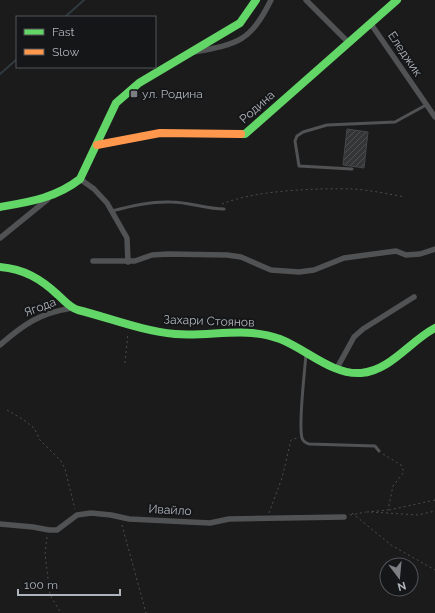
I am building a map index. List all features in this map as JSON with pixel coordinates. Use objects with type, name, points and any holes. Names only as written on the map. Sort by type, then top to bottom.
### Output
[{"type":"street","points":[[0,207],[48,198],[62,193],[80,179],[116,103],[139,83],[240,22],[256,0]]},
{"type":"street","points":[[189,53],[235,43],[253,30],[271,0]]},
{"type":"street","points":[[306,0],[348,42]]},
{"type":"street","name":"Родина","points":[[97,145],[160,133],[245,134],[397,0]]},
{"type":"street","name":"Еледжик","points":[[371,24],[435,117]]},
{"type":"street","points":[[80,179],[94,189],[112,211],[127,238],[128,262]]},
{"type":"street","points":[[0,238],[48,198]]},
{"type":"street","points":[[93,261],[128,262],[152,255],[227,255],[241,258],[271,270],[298,272],[314,270],[344,258],[396,251],[406,255],[420,254],[435,249]]},
{"type":"street","points":[[0,267],[22,270],[33,275],[45,282],[72,308]]},
{"type":"street","points":[[337,368],[354,337],[362,329],[414,297]]},
{"type":"street","name":"Захари Стоянов","points":[[72,308],[88,311],[148,330],[177,334],[264,334],[306,351],[337,368],[360,373],[377,369],[388,364],[420,336],[435,328]]},
{"type":"street","name":"Ягода","points":[[0,345],[27,322],[56,310],[72,308]]},
{"type":"street","name":"Ивайло","points":[[76,515],[91,513],[120,516],[129,519],[210,523],[229,519],[344,517]]},
{"type":"street","points":[[0,524],[33,526],[47,530],[57,530],[76,515]]},
{"type":"lane","points":[[352,169],[299,166],[295,141],[297,136],[302,132],[327,125],[395,122],[426,105]]},
{"type":"lane","points":[[112,211],[126,207],[171,202],[224,209]]},
{"type":"lane","points":[[306,351],[302,437],[304,442],[309,444],[364,444],[375,446],[379,452]]},
{"type":"path","points":[[215,209],[223,203],[238,199],[293,191],[354,189],[405,197]]},
{"type":"path","points":[[125,363],[129,325]]},
{"type":"path","points":[[7,410],[34,428],[40,440],[61,461],[65,469],[76,515]]},
{"type":"path","points":[[269,519],[269,511],[282,478],[291,440],[302,437]]},
{"type":"path","points":[[379,452],[401,466],[404,472],[393,486],[388,510]]},
{"type":"path","points":[[344,517],[352,513],[388,510],[435,500]]},
{"type":"path","points":[[367,512],[418,514],[435,511]]},
{"type":"path","points":[[352,513],[391,545],[435,570]]},
{"type":"path","points":[[120,516],[146,613]]},
{"type":"path","points":[[47,530],[45,554],[50,595],[61,613]]},
{"type":"building","points":[[347,129],[368,132],[364,168],[343,165]]},
{"type":"waterway","points":[[66,16],[84,0]]},
{"type":"waterway","points":[[0,74],[16,60]]},
{"type":"traffic: fast","points":[[0,207],[32,201],[52,195],[80,179],[116,103],[139,83],[240,23],[256,0]]},
{"type":"traffic: fast","points":[[241,134],[245,134],[397,0]]},
{"type":"traffic: fast","points":[[0,267],[17,270],[32,276],[52,289],[70,306],[78,310],[138,327],[175,334],[188,335],[241,332],[267,335],[290,343],[329,366],[350,373],[361,373],[381,367],[435,328]]},
{"type":"traffic: slow","points":[[97,145],[160,133],[241,134]]},
{"type":"place","name":"ул. Родина","points":[[134,94]]}]
